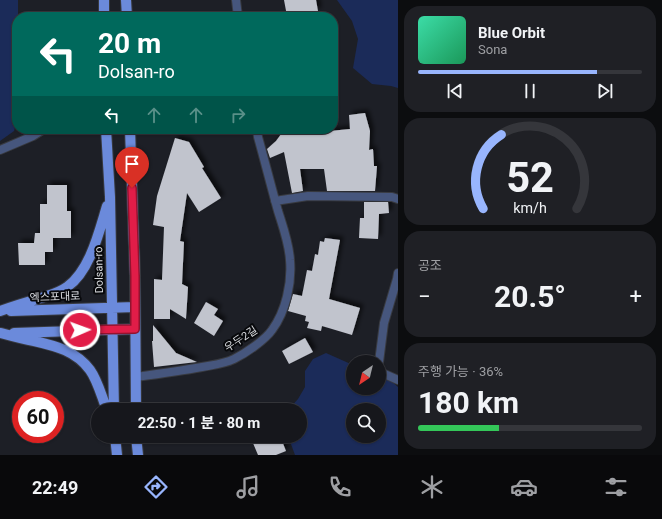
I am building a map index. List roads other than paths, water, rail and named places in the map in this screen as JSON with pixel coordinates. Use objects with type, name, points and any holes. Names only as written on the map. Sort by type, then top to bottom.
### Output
[{"type":"main road","points":[[104,0],[104,12]]},
{"type":"main road","points":[[126,0],[127,12]]},
{"type":"main road","name":"Dolsan-ro","points":[[106,134],[110,196],[114,403]]},
{"type":"main road","points":[[130,134],[136,403]]},
{"type":"main road","points":[[0,311],[53,294],[66,288],[77,278],[94,246],[110,196]]},
{"type":"main road","name":"엑스포대로","points":[[0,311],[135,306]]},
{"type":"main road","points":[[0,333],[135,329]]},
{"type":"main road","points":[[0,333],[50,344],[75,355],[90,370],[105,403]]},
{"type":"main road","points":[[115,443],[115,455]]},
{"type":"main road","points":[[137,443],[138,455]]},
{"type":"lane","points":[[236,0],[237,12]]},
{"type":"lane","points":[[0,150],[36,134]]},
{"type":"lane","name":"우두2길","points":[[136,377],[180,371],[222,363],[234,359],[252,348],[268,335],[283,308],[290,280],[290,260],[287,238],[275,201],[258,134]]},
{"type":"lane","points":[[275,201],[308,196],[392,197],[398,199]]},
{"type":"lane","points":[[380,355],[384,323],[398,272]]},
{"type":"lane","points":[[386,375],[398,380]]}]
